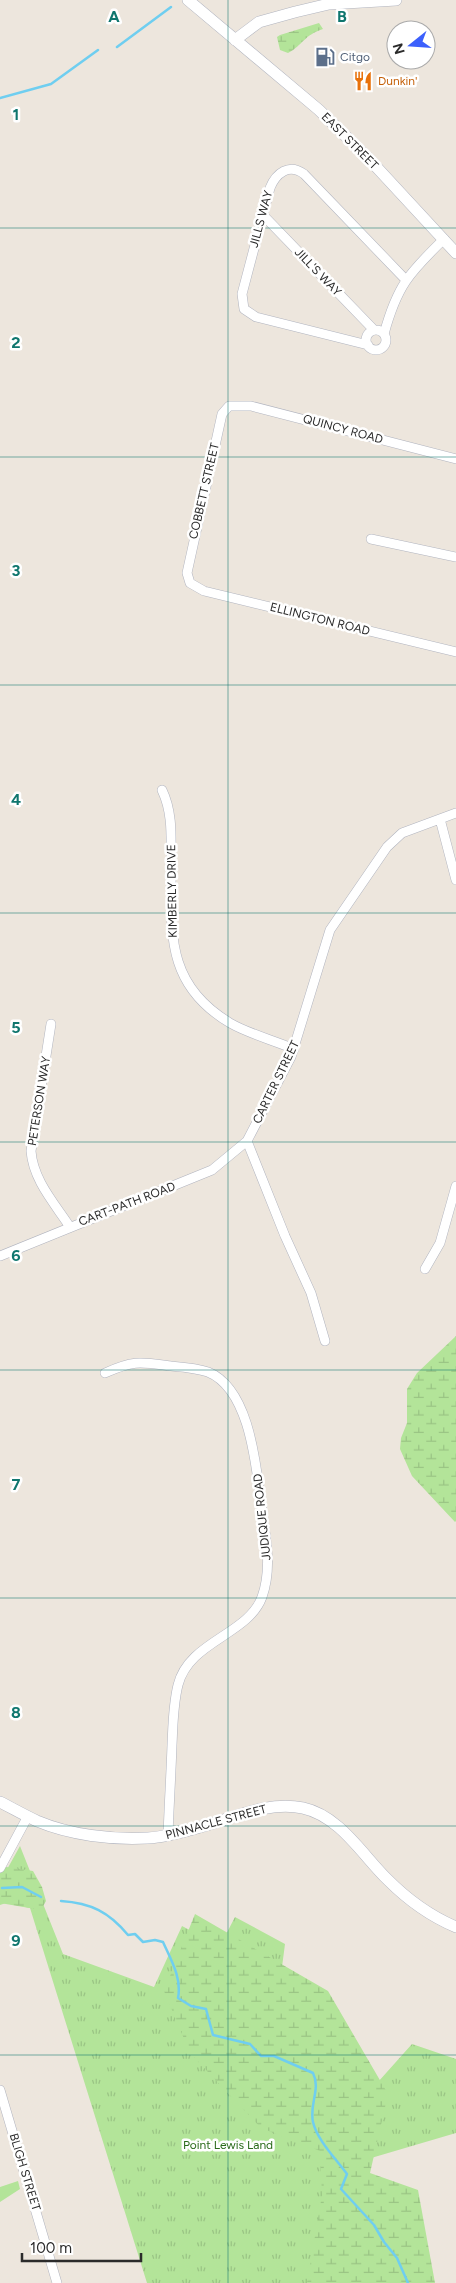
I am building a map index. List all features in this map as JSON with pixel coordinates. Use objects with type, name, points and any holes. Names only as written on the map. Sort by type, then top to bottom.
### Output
[{"type":"main road","name":"EAST STREET","points":[[188,0],[319,110],[370,159],[456,253]]},
{"type":"main road","points":[[235,40],[259,22],[301,10],[329,4],[396,0]]},
{"type":"main road","name":"PINNACLE STREET","points":[[0,1802],[28,1816],[76,1832],[103,1837],[148,1838],[168,1836],[260,1809],[288,1806],[312,1810],[329,1820],[343,1832],[405,1897],[423,1910],[456,1927]]},
{"type":"street","name":"JILLS WAY","points":[[368,345],[256,318],[244,309],[242,294],[262,214],[275,178],[284,171],[294,168],[299,170],[406,279]]},
{"type":"street","name":"JILL'S WAY","points":[[262,214],[374,330]]},
{"type":"street","points":[[384,334],[380,330],[374,330],[367,336],[368,345],[373,349],[382,348],[385,343],[384,334],[395,298],[406,279],[444,239]]},
{"type":"street","name":"QUINCY ROAD","points":[[229,406],[251,406],[456,460]]},
{"type":"street","name":"COBBETT STREET","points":[[188,580],[187,565],[222,414],[229,406]]},
{"type":"street","points":[[371,539],[456,556]]},
{"type":"street","name":"ELLINGTON ROAD","points":[[188,580],[196,588],[204,591],[456,652]]},
{"type":"street","name":"KIMBERLY DRIVE","points":[[162,790],[171,816],[172,934],[184,978],[197,997],[231,1023],[294,1049]]},
{"type":"street","name":"CARTER STREET","points":[[247,1141],[294,1049],[324,942],[330,930],[392,840],[402,833],[456,813]]},
{"type":"street","points":[[440,819],[456,880]]},
{"type":"street","name":"PETERSON WAY","points":[[51,1024],[30,1151],[36,1175],[70,1227]]},
{"type":"street","points":[[247,1141],[281,1227],[311,1293],[325,1341]]},
{"type":"street","name":"CART-PATH ROAD","points":[[0,1256],[212,1170],[247,1141]]},
{"type":"street","points":[[425,1269],[440,1243],[456,1186]]},
{"type":"street","name":"JUDIQUE ROAD","points":[[105,1373],[134,1362],[208,1372],[218,1378],[236,1400],[246,1421],[255,1450],[268,1559],[268,1578],[261,1600],[250,1615],[205,1648],[183,1672],[174,1704],[168,1836]]},
{"type":"street","points":[[0,1868],[28,1816]]},
{"type":"street","name":"BLIGH STREET","points":[[0,2090],[57,2283]]},
{"type":"green space","points":[[319,23],[323,29],[312,34],[293,50],[288,53],[280,50],[277,37]]},
{"type":"green space","points":[[456,1336],[455,1522],[412,1476],[400,1449],[401,1438],[407,1423],[407,1389],[417,1373]]},
{"type":"green space","name":"Point Lewis Land","points":[[20,1846],[63,1954],[154,1987],[182,1926],[220,1946],[235,1917],[285,1944],[273,2036],[378,2082],[412,2044],[456,2059],[456,2133],[344,2166],[413,2283],[147,2283],[30,1908],[6,1903],[0,1905],[0,1882]]},
{"type":"green space","points":[[0,1866],[33,1871],[42,1887],[46,1901],[41,1910],[0,1903]]},
{"type":"green space","points":[[195,1914],[328,1991],[388,2094],[370,2173],[418,2190],[435,2283],[307,2283],[322,2195],[320,2151],[261,2128],[190,2053],[164,1991]]},
{"type":"green space","points":[[18,2181],[20,2189],[0,2202],[0,2187]]},
{"type":"waterway","points":[[117,47],[171,7]]},
{"type":"waterway","points":[[0,98],[51,84],[98,50]]},
{"type":"waterway","points":[[2,1888],[22,1887],[41,1897]]},
{"type":"waterway","points":[[61,1901],[81,1904],[99,1910],[114,1920],[128,1935],[135,1934],[143,1942],[155,1940],[163,1942],[177,1976],[178,1998],[191,2006],[206,2009],[213,2035],[250,2044],[261,2056],[274,2056],[313,2073],[316,2085],[312,2109],[313,2122],[318,2136],[347,2174],[341,2189],[374,2225],[384,2242],[397,2258],[408,2283]]},
{"type":"place","name":"Citgo","points":[[325,57]]},
{"type":"place","name":"Dunkin'","points":[[363,81]]}]
